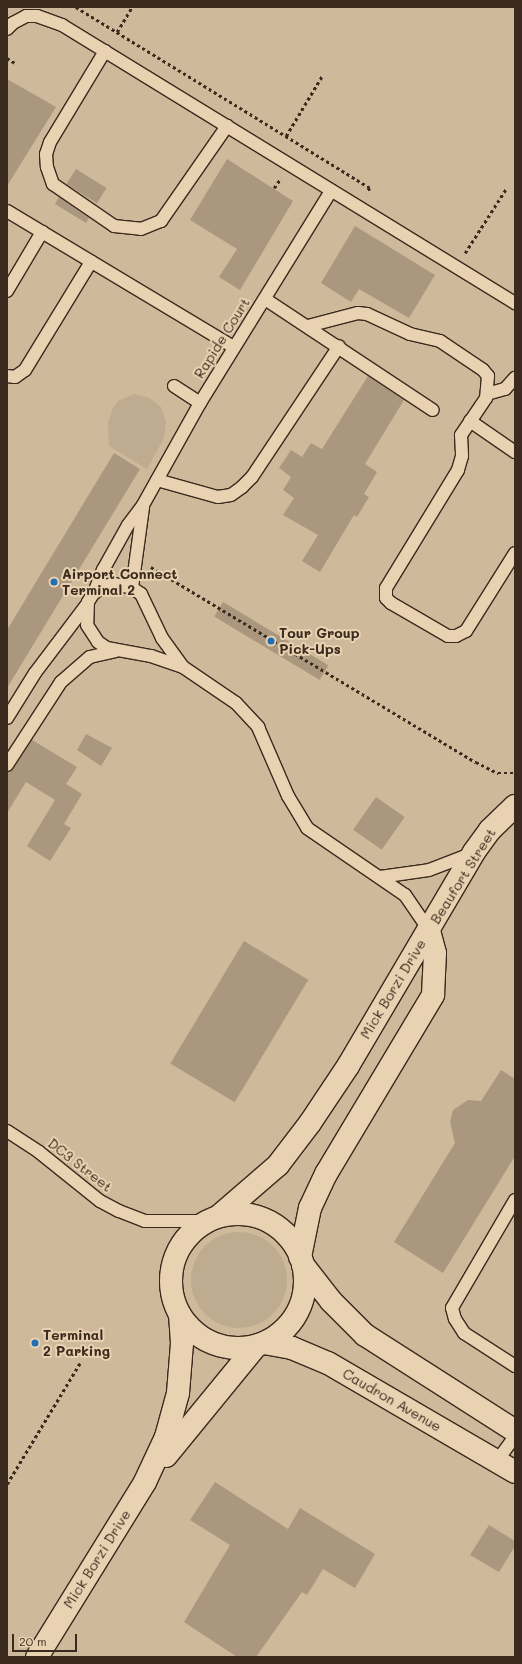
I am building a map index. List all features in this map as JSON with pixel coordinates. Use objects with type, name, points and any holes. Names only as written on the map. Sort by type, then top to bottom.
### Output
[{"type":"street","name":"Beaufort Street","points":[[429,930],[474,852],[490,830],[515,806]]},
{"type":"street","name":"Mick Borzi Drive","points":[[214,1219],[278,1165],[310,1123],[429,930]]},
{"type":"street","name":"Mick Borzi Drive","points":[[302,1261],[310,1208],[326,1174],[433,995],[435,953],[429,930]]},
{"type":"street","points":[[302,1261],[305,1281],[298,1312],[285,1329],[260,1345],[234,1348],[213,1343],[195,1332],[180,1316],[173,1298],[171,1280],[174,1262],[182,1245],[189,1236],[214,1219],[238,1214],[258,1217],[276,1226],[290,1240],[302,1261],[331,1301],[365,1335],[515,1430]]},
{"type":"street","name":"Mick Borzi Drive","points":[[37,1657],[145,1482],[166,1437],[174,1410],[181,1362],[180,1316]]},
{"type":"street","name":"Mick Borzi Drive","points":[[145,1482],[260,1345]]},
{"type":"street","name":"Caudron Avenue","points":[[260,1345],[292,1348],[328,1363],[506,1467]]},
{"type":"lane","points":[[7,29],[26,16],[37,16],[62,25],[515,303]]},
{"type":"lane","points":[[105,51],[50,142],[46,154],[47,167],[53,184],[114,226],[121,229],[141,229],[161,221],[227,126]]},
{"type":"lane","name":"Rapide Court","points":[[7,718],[35,673],[91,598],[103,570],[128,525],[143,505],[233,347],[265,299],[331,191]]},
{"type":"lane","points":[[7,211],[233,347]]},
{"type":"lane","points":[[7,291],[42,232]]},
{"type":"lane","points":[[7,376],[15,377],[25,370],[91,262]]},
{"type":"lane","points":[[265,299],[339,346],[433,410]]},
{"type":"lane","points":[[308,326],[363,313],[410,334],[434,339],[483,370],[488,376],[487,394],[461,435],[462,456],[458,470],[386,588],[386,598],[448,636],[456,636],[466,631],[515,553]]},
{"type":"lane","points":[[157,480],[218,497],[231,495],[242,487],[252,477],[339,346]]},
{"type":"lane","points":[[487,394],[505,388],[515,378]]},
{"type":"lane","points":[[174,386],[200,404]]},
{"type":"lane","points":[[470,420],[515,452]]},
{"type":"lane","name":"Rapide Court","points":[[132,588],[143,505]]},
{"type":"lane","points":[[183,667],[162,638],[147,603],[141,594],[132,588],[114,584],[104,586],[91,598],[87,625],[91,635],[107,648],[150,656],[183,667],[227,696],[258,727],[288,796],[307,828],[405,895],[429,930]]},
{"type":"lane","points":[[7,765],[61,682],[90,657],[118,650]]},
{"type":"lane","points":[[380,877],[429,870],[474,852]]},
{"type":"lane","name":"DC3 Street","points":[[7,1131],[39,1152],[100,1201],[118,1211],[145,1221],[214,1219]]},
{"type":"lane","points":[[515,1200],[452,1308],[454,1319],[464,1333],[515,1366]]},
{"type":"lane","points":[[506,1467],[515,1436]]},
{"type":"path","points":[[76,7],[370,188]]},
{"type":"path","points":[[117,32],[132,7]]},
{"type":"path","points":[[7,58],[15,63]]},
{"type":"path","points":[[286,136],[322,76]]},
{"type":"path","points":[[456,267],[506,189]]},
{"type":"path","points":[[136,559],[262,632],[476,762],[498,773],[515,774]]},
{"type":"path","points":[[7,1484],[80,1363]]},
{"type":"shaded area","points":[[7,7],[515,7],[515,1657],[7,1657]]},
{"type":"shaded area","points":[[134,394],[149,398],[161,407],[166,422],[164,438],[147,469],[109,446],[108,423],[113,408],[118,401]]},
{"type":"shaded area","points":[[239,1232],[257,1236],[266,1240],[273,1246],[279,1253],[283,1262],[287,1280],[283,1298],[279,1307],[273,1314],[266,1320],[257,1324],[239,1328],[221,1324],[212,1320],[205,1314],[199,1307],[195,1298],[191,1280],[195,1262],[199,1253],[205,1246],[212,1240],[221,1236]]},
{"type":"building","points":[[7,79],[56,107],[7,186]]},
{"type":"building","points":[[227,159],[293,201],[240,290],[219,277],[237,249],[190,220]]},
{"type":"building","points":[[76,169],[107,188],[97,203],[66,184]]},
{"type":"building","points":[[59,197],[89,218],[86,223],[55,204]]},
{"type":"building","points":[[355,226],[435,275],[409,318],[359,289],[351,302],[321,283]]},
{"type":"building","points":[[368,376],[404,400],[365,464],[377,472],[364,494],[369,497],[357,517],[354,515],[320,572],[302,561],[318,535],[283,515],[294,498],[283,490],[291,477],[279,468],[291,450],[302,457],[311,443],[322,449]]},
{"type":"building","name":"Airport Connect Terminal 2","points":[[114,453],[140,469],[7,688],[7,630]]},
{"type":"building","name":"Tour Group Pick-Ups","points":[[223,602],[328,665],[320,680],[214,617]]},
{"type":"building","points":[[86,734],[112,748],[101,766],[77,750]]},
{"type":"building","points":[[32,740],[77,767],[66,784],[82,794],[64,824],[71,828],[50,861],[27,846],[55,800],[26,782],[7,813],[7,772],[13,769]]},
{"type":"building","points":[[376,797],[405,817],[382,850],[353,830]]},
{"type":"building","points":[[244,941],[308,980],[235,1102],[170,1064]]},
{"type":"building","points":[[501,1070],[515,1079],[515,1156],[443,1273],[394,1242],[455,1143],[450,1122],[453,1110],[468,1100],[481,1101]]},
{"type":"building","points":[[215,1482],[288,1529],[300,1508],[375,1554],[355,1588],[323,1569],[307,1595],[302,1592],[256,1657],[237,1657],[184,1622],[230,1545],[190,1520]]},
{"type":"building","points":[[489,1525],[515,1541],[515,1546],[499,1572],[470,1555]]},
{"type":"place","name":"Airport Connect Terminal 2","points":[[54,582]]},
{"type":"place","name":"Tour Group Pick-Ups","points":[[271,641]]},
{"type":"place","name":"Terminal 2 Parking","points":[[35,1343]]}]
